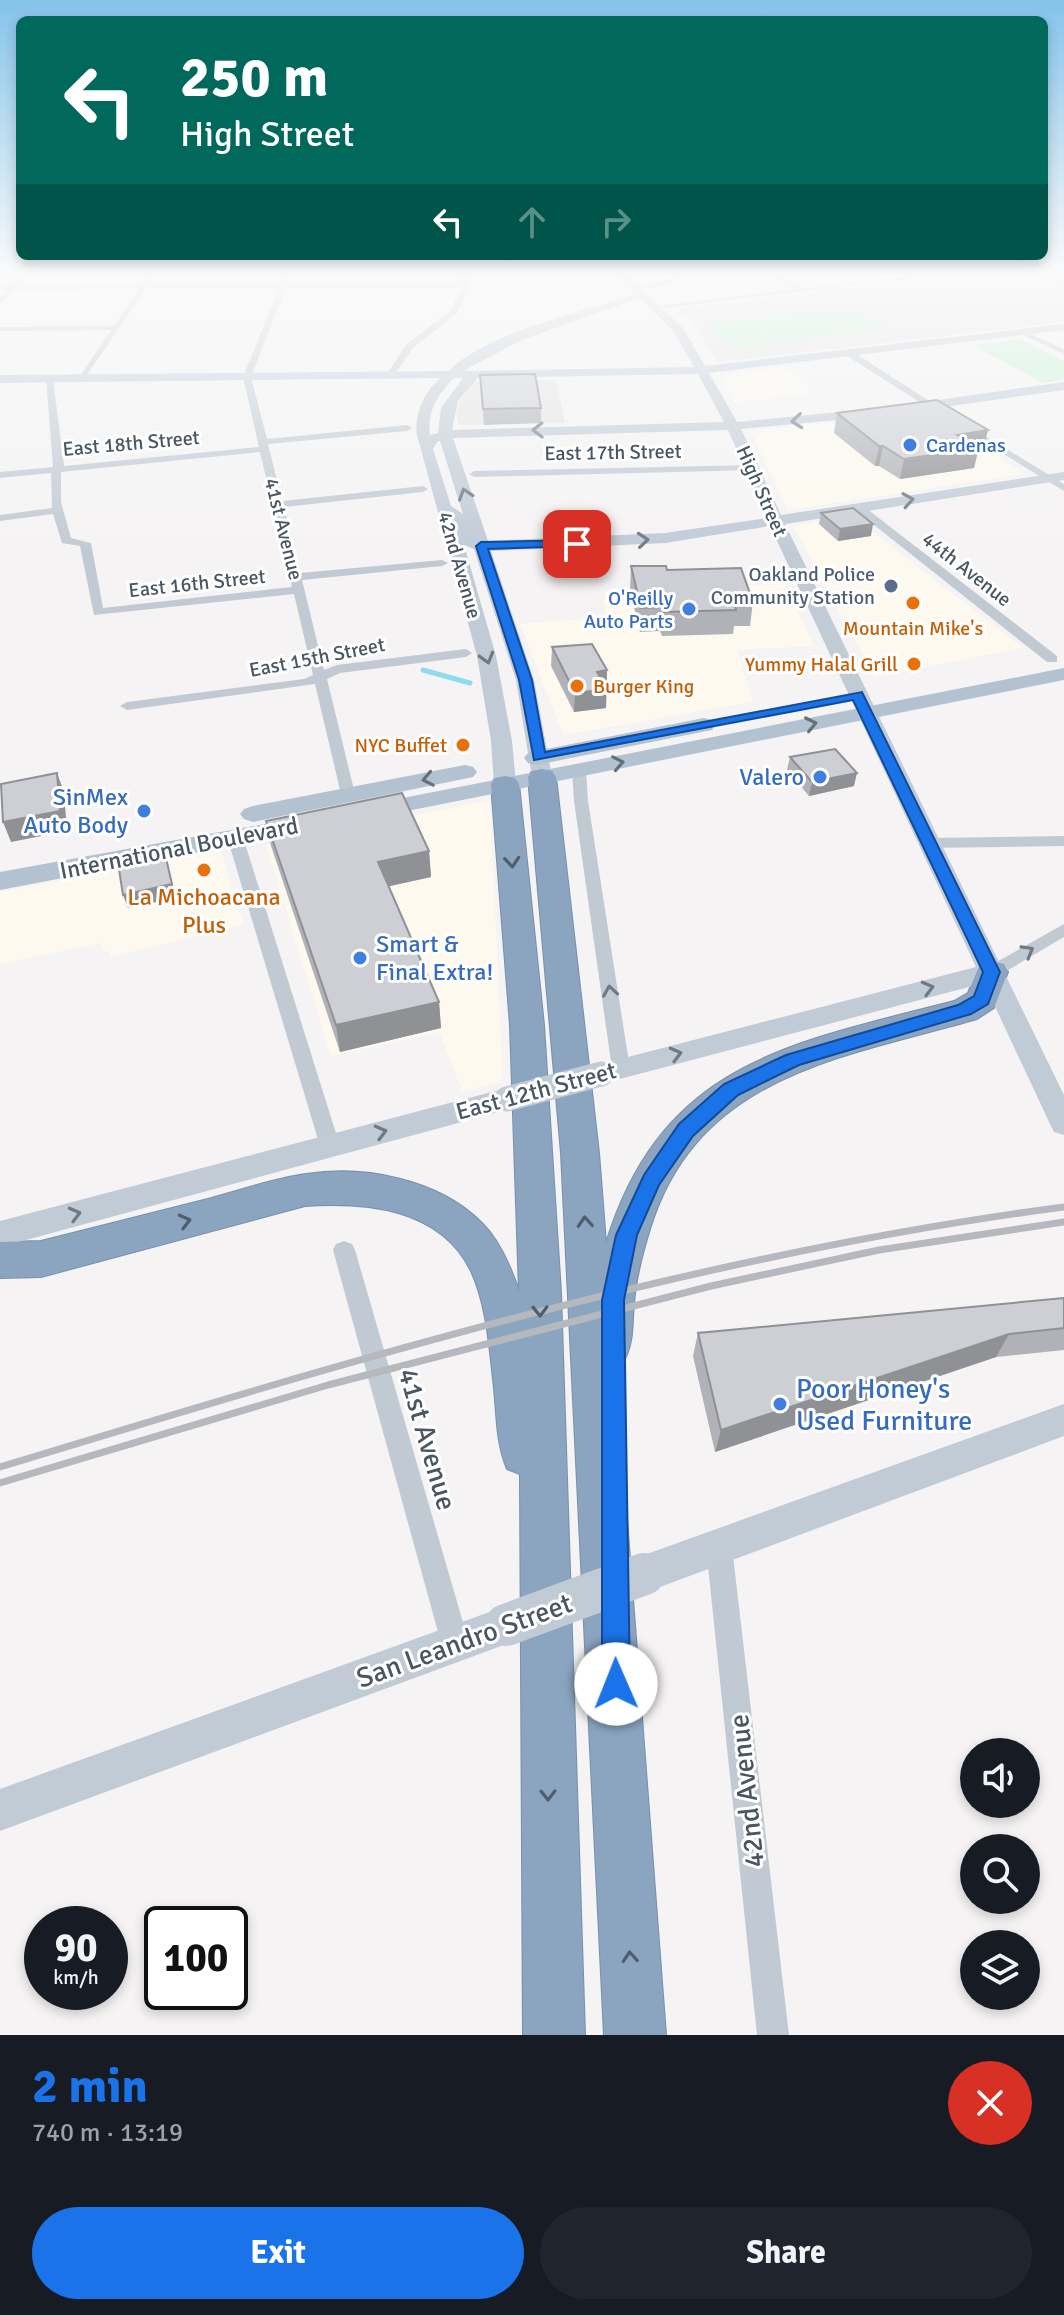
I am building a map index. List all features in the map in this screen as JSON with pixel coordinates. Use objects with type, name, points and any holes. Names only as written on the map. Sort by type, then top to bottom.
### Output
[{"type":"highway","points":[[534,771],[527,1025],[538,1233],[554,2035]]},
{"type":"highway","points":[[534,771],[580,1153],[635,2035]]},
{"type":"highway","points":[[616,1747],[611,1334],[618,1268],[638,1207],[651,1181],[686,1130],[731,1090],[793,1060],[965,1010],[982,1000],[992,972]]},
{"type":"highway","points":[[0,1260],[41,1259],[272,1198],[338,1187],[367,1188],[411,1199],[446,1217],[467,1235],[484,1255],[495,1279],[507,1336],[521,1426],[547,1740]]},
{"type":"main road","points":[[451,375],[469,364]]},
{"type":"main road","points":[[445,434],[447,408],[459,388],[488,364]]},
{"type":"main road","name":"High Street","points":[[697,364],[753,467],[862,704],[1064,1124]]},
{"type":"main road","points":[[0,379],[701,371],[763,364]]},
{"type":"main road","name":"42nd Avenue","points":[[451,375],[431,395],[423,414],[426,449],[494,682],[534,771]]},
{"type":"main road","points":[[426,449],[433,438],[445,434],[733,426],[930,405],[1064,386]]},
{"type":"main road","name":"42nd Avenue","points":[[445,434],[525,680],[534,771]]},
{"type":"main road","points":[[444,508],[459,518],[468,541],[481,546],[642,540],[1056,477]]},
{"type":"main road","name":"International Boulevard","points":[[0,862],[348,794],[534,771],[1060,663]]},
{"type":"main road","name":"International Boulevard","points":[[0,881],[235,837],[534,771],[862,704]]},
{"type":"main road","name":"East 12th Street","points":[[0,1234],[992,972]]},
{"type":"main road","name":"San Leandro Street","points":[[0,1810],[1064,1420]]},
{"type":"street","points":[[82,379],[92,364]]},
{"type":"street","points":[[247,377],[252,364]]},
{"type":"street","points":[[390,375],[398,364]]},
{"type":"street","points":[[866,364],[930,405],[1056,477],[1064,488]]},
{"type":"street","name":"41st Avenue","points":[[247,377],[322,676],[348,794]]},
{"type":"street","points":[[0,518],[58,510],[54,472],[60,463],[49,379]]},
{"type":"street","name":"East 18th Street","points":[[0,475],[407,428]]},
{"type":"street","name":"East 17th Street","points":[[474,474],[753,467]]},
{"type":"street","points":[[279,504],[423,489]]},
{"type":"street","name":"44th Avenue","points":[[858,507],[1060,663]]},
{"type":"street","name":"East 16th Street","points":[[58,510],[66,541],[85,543],[98,612],[442,563]]},
{"type":"street","name":"East 15th Street","points":[[127,706],[307,683],[337,669],[466,653]]},
{"type":"street","name":"42nd Avenue","points":[[534,771],[583,814],[611,1071]]},
{"type":"street","points":[[235,837],[330,1146]]},
{"type":"street","points":[[929,843],[1064,841]]},
{"type":"street","name":"East 12th Street","points":[[992,972],[1064,930]]},
{"type":"street","name":"41st Avenue","points":[[344,1250],[455,1643]]},
{"type":"street","name":"42nd Avenue","points":[[719,1547],[773,2035]]},
{"type":"shaded area","points":[[783,367],[809,386],[806,387],[811,393],[734,403],[721,376]]},
{"type":"shaded area","points":[[556,380],[565,423],[459,425],[456,414],[460,401],[476,381]]},
{"type":"shaded area","points":[[926,412],[1025,474],[788,510],[751,431]]},
{"type":"shaded area","points":[[851,515],[1023,648],[875,677],[793,526]]},
{"type":"shaded area","points":[[785,584],[814,646],[738,650],[753,702],[563,735],[520,624],[605,617],[604,590]]},
{"type":"shaded area","points":[[490,800],[503,1082],[462,1091],[439,1032],[331,1056],[266,845]]},
{"type":"shaded area","points":[[221,850],[244,925],[110,957],[110,951],[104,952],[101,943],[0,964],[0,892]]},
{"type":"green space","points":[[1008,364],[1064,364],[1064,380],[1043,383]]},
{"type":"building","points":[[535,374],[541,408],[483,409],[480,375]]},
{"type":"building","points":[[937,400],[988,430],[957,435],[979,448],[904,459],[879,446],[837,413]]},
{"type":"building","points":[[853,508],[873,524],[840,529],[821,513]]},
{"type":"building","points":[[631,566],[666,566],[667,570],[741,568],[753,602],[734,602],[736,610],[664,612],[662,607],[641,608]]},
{"type":"building","points":[[592,644],[607,670],[597,672],[607,689],[575,693],[552,647]]},
{"type":"building","points":[[835,749],[857,773],[812,782],[790,757]]},
{"type":"building","points":[[57,773],[60,811],[3,822],[1,784]]},
{"type":"building","name":"Smart & Final Extra!","points":[[402,793],[429,851],[378,862],[439,1002],[336,1025],[266,821]]},
{"type":"building","points":[[165,854],[172,884],[123,895],[118,863]]},
{"type":"building","name":"Poor Honey's Used Furniture","points":[[1064,1298],[1064,1328],[1009,1334],[721,1430],[698,1333]]},
{"type":"waterway","points":[[423,670],[470,683]]},
{"type":"railway","points":[[0,1467],[262,1388],[660,1282],[929,1227],[1064,1207]]},
{"type":"railway","points":[[0,1483],[328,1385],[711,1286],[879,1250],[1064,1222]]},
{"type":"place","name":"Cardenas","points":[[910,445]]},
{"type":"place","name":"Oakland Police Community Station","points":[[891,586]]},
{"type":"place","name":"Mountain Mike's","points":[[913,603]]},
{"type":"place","name":"O'Reilly Auto Parts","points":[[689,609]]},
{"type":"place","name":"Yummy Halal Grill","points":[[914,664]]},
{"type":"place","name":"Burger King","points":[[577,686]]},
{"type":"place","name":"NYC Buffet","points":[[463,745]]},
{"type":"place","name":"Valero","points":[[820,777]]},
{"type":"place","name":"SinMex Auto Body","points":[[144,811]]},
{"type":"place","name":"La Michoacana Plus","points":[[204,870]]},
{"type":"place","name":"Smart & Final Extra!","points":[[360,958]]},
{"type":"place","name":"Poor Honey's Used Furniture","points":[[780,1404]]},
{"type":"route","points":[[577,544],[481,546],[525,680],[539,757],[858,695],[992,972],[982,1000],[965,1010],[793,1060],[731,1090],[686,1130],[651,1181],[627,1235],[613,1300],[616,1684]]}]
